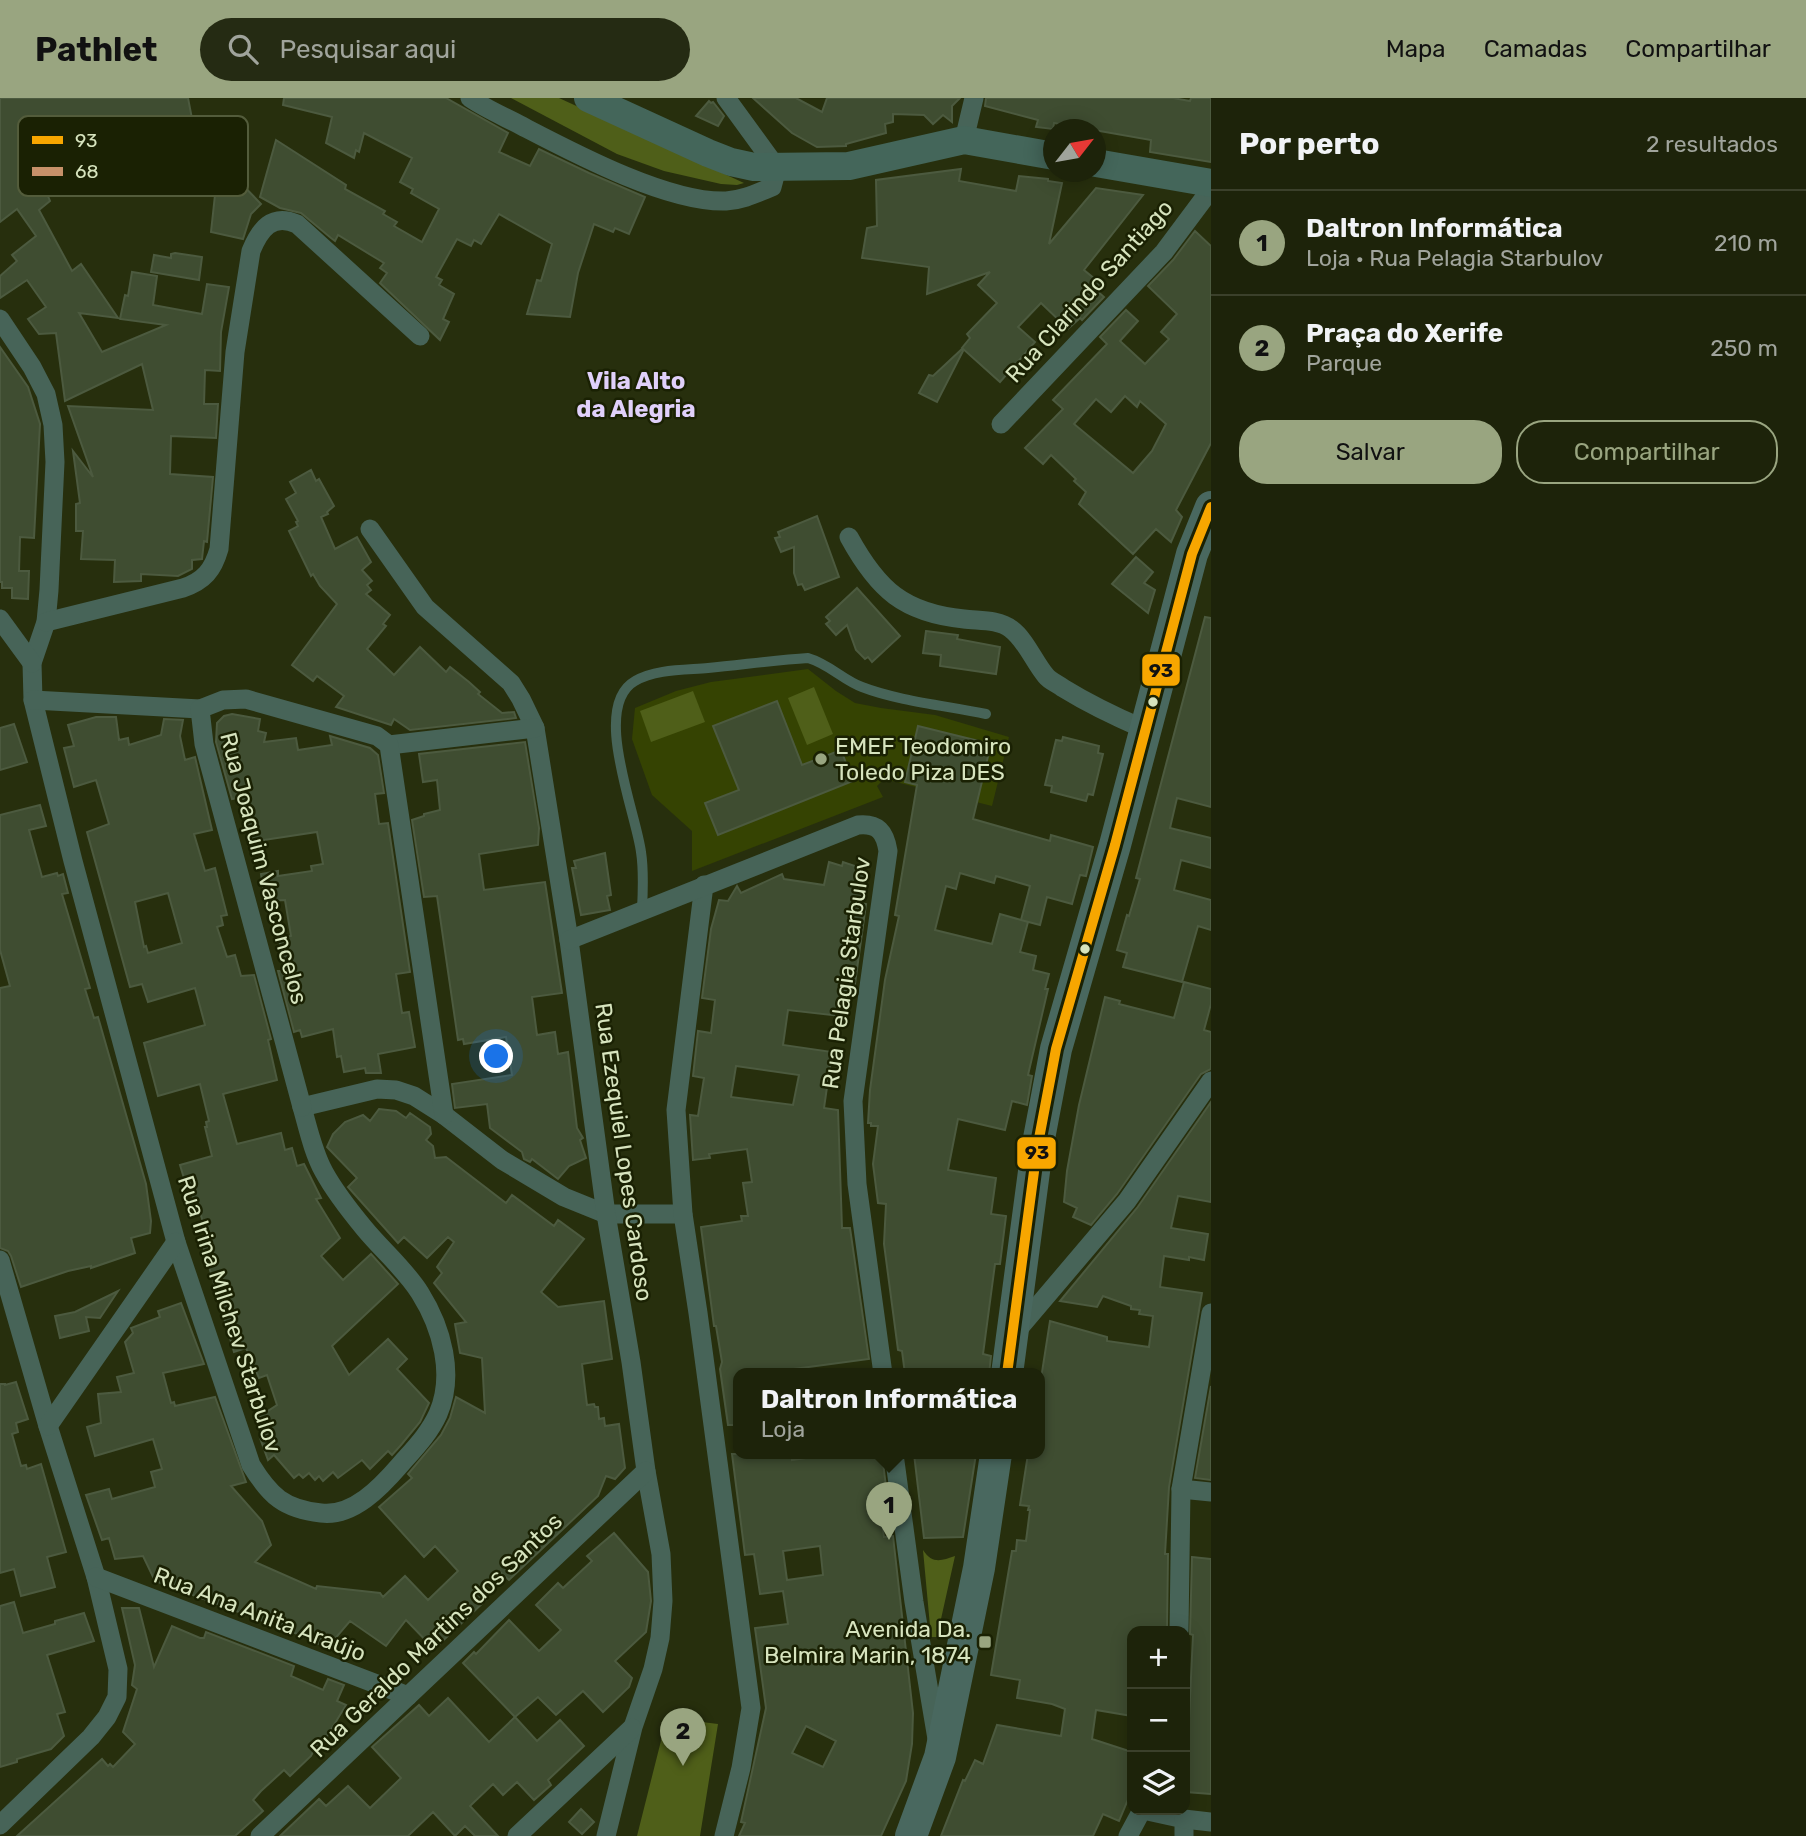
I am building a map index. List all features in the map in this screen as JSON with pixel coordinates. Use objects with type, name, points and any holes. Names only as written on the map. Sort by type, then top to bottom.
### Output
[{"type":"main road","points":[[588,98],[720,158],[754,167],[849,166],[964,140],[1043,154]]},
{"type":"main road","points":[[1106,165],[1211,183]]},
{"type":"main road","points":[[1008,1368],[1037,1149],[1056,1049],[1115,845],[1192,554],[1211,507]]},
{"type":"main road","points":[[911,1836],[940,1757],[979,1568],[995,1459]]},
{"type":"street","points":[[470,98],[593,161],[688,197],[726,201],[742,199],[772,187],[776,168],[726,98]]},
{"type":"street","points":[[964,140],[974,98]]},
{"type":"street","name":"Rua Clarindo Santiago","points":[[1001,424],[1164,252],[1211,189]]},
{"type":"street","points":[[46,622],[183,588],[207,575],[215,562],[220,536],[235,352],[251,251],[256,239],[270,223],[286,219],[297,224],[420,336]]},
{"type":"street","name":"Rua Irina Milchev Starbulov","points":[[0,319],[33,367],[46,394],[53,425],[55,461],[46,622],[32,663],[33,700],[73,861],[177,1242],[251,1465],[266,1489],[282,1502],[303,1511],[328,1514],[351,1509],[387,1479],[425,1436],[438,1413],[446,1387],[446,1358],[434,1321],[420,1292],[364,1228],[323,1171],[302,1107]]},
{"type":"street","name":"Rua Ezequiel Lopes Cardoso","points":[[370,529],[425,607],[511,683],[522,699],[535,728],[569,940],[606,1214],[661,1553],[663,1601],[660,1638],[653,1669],[633,1727],[606,1836]]},
{"type":"street","points":[[849,537],[863,563],[884,587],[909,607],[949,617],[999,622],[1011,629],[1048,678],[1103,712],[1144,729]]},
{"type":"street","points":[[0,619],[32,663]]},
{"type":"street","name":"Rua Joaquim Vasconcelos","points":[[302,1107],[204,744],[200,709],[223,700],[246,699],[376,736],[389,745]]},
{"type":"street","points":[[33,700],[200,709]]},
{"type":"street","points":[[444,1115],[389,745],[535,728]]},
{"type":"street","name":"Rua Pelagia Starbulov","points":[[569,940],[858,825],[876,826],[882,831],[888,851],[853,1101],[857,1184],[882,1368]]},
{"type":"street","points":[[704,886],[676,1110],[683,1214],[751,1708],[741,1768],[724,1836]]},
{"type":"street","points":[[1013,1336],[1127,1201],[1211,1081]]},
{"type":"street","points":[[302,1107],[377,1089],[396,1090],[414,1096],[444,1115],[502,1160],[565,1197],[606,1214],[683,1214]]},
{"type":"street","points":[[48,1426],[177,1242]]},
{"type":"street","points":[[0,1260],[48,1426],[96,1577],[118,1669],[117,1697],[107,1717],[91,1737],[0,1825]]},
{"type":"street","points":[[1179,1626],[1181,1489],[1211,1313]]},
{"type":"street","points":[[895,1459],[914,1602],[940,1757]]},
{"type":"street","name":"Rua Geraldo Martins dos Santos","points":[[260,1836],[646,1471]]},
{"type":"street","points":[[1181,1489],[1211,1492]]},
{"type":"street","name":"Rua Ana Anita Araújo","points":[[96,1577],[408,1696]]},
{"type":"street","points":[[517,1836],[633,1727]]},
{"type":"street","points":[[1128,1836],[1139,1815]]},
{"type":"street","points":[[1154,1815],[1184,1827],[1211,1822]]},
{"type":"lane","points":[[642,910],[641,850],[618,750],[615,722],[620,697],[634,681],[663,673],[808,659],[821,662],[860,687],[986,714]]},
{"type":"shaded area","points":[[511,98],[559,98],[744,183],[721,184],[664,171],[617,154]]},
{"type":"shaded area","name":"EMEF Teodomiro Toledo Piza DES","points":[[808,669],[855,703],[935,715],[1009,737],[992,806],[884,779],[877,786],[883,797],[692,871],[692,831],[652,795],[632,739],[635,708],[676,691],[711,682]]},
{"type":"shaded area","points":[[814,687],[833,734],[807,745],[788,698]]},
{"type":"shaded area","points":[[693,691],[705,722],[651,742],[640,711]]},
{"type":"shaded area","points":[[923,1550],[930,1558],[937,1560],[955,1556],[937,1637],[931,1637]]},
{"type":"shaded area","points":[[668,1713],[718,1724],[700,1836],[637,1836]]},
{"type":"building","points":[[0,98],[188,98],[191,116],[18,116],[18,196],[48,196],[50,201],[39,210],[72,271],[81,264],[118,318],[79,313],[102,352],[166,325],[120,319],[132,272],[157,276],[153,305],[202,314],[207,284],[229,287],[221,332],[220,371],[205,370],[204,404],[218,404],[216,438],[171,436],[170,474],[213,477],[207,542],[204,541],[202,559],[192,560],[192,569],[178,576],[141,574],[141,581],[114,582],[115,560],[81,559],[83,531],[76,531],[76,504],[80,503],[73,451],[93,477],[68,406],[153,410],[142,364],[65,401],[56,333],[39,334],[28,319],[46,307],[27,280],[0,298],[0,276],[17,261],[12,255],[36,236],[17,209],[0,222]]},
{"type":"building","points":[[284,98],[446,98],[508,133],[499,152],[530,166],[539,149],[645,197],[629,234],[615,228],[613,232],[594,224],[578,273],[570,317],[527,314],[552,244],[499,214],[481,244],[474,240],[471,246],[457,239],[436,277],[442,280],[439,285],[454,294],[443,319],[449,322],[440,340],[380,283],[387,273],[380,268],[384,263],[338,235],[335,241],[301,213],[280,208],[260,197],[276,140],[346,185],[345,189],[385,211],[383,214],[397,222],[394,226],[422,242],[439,209],[411,193],[413,189],[400,182],[412,158],[364,133],[359,152],[356,150],[354,158],[326,143],[332,117],[283,105]]},
{"type":"building","points":[[753,98],[796,98],[822,112],[827,98],[960,98],[952,106],[952,122],[943,115],[933,124],[924,115],[893,114],[893,122],[885,124],[886,133],[846,146],[817,147],[792,133]]},
{"type":"building","points":[[986,98],[1173,98],[1190,101],[1191,98],[1211,98],[1211,162],[1150,152],[1151,140],[1106,132],[1106,119],[1043,119],[1043,128],[1036,127],[1038,120],[985,106]]},
{"type":"building","points":[[709,101],[713,102],[724,116],[718,126],[696,116]]},
{"type":"building","points":[[961,169],[959,181],[1016,191],[1019,176],[1062,183],[1049,244],[1096,188],[1143,195],[1084,270],[1101,284],[1096,290],[1104,297],[1082,320],[1080,318],[1068,329],[1041,303],[1018,327],[1035,342],[1000,382],[962,348],[970,338],[967,334],[997,303],[978,285],[990,272],[927,294],[929,267],[862,258],[867,228],[877,226],[876,180]]},
{"type":"building","points":[[248,191],[261,204],[251,214],[243,239],[211,232],[215,196],[248,196]]},
{"type":"building","points":[[1195,231],[1211,246],[1211,443],[1176,510],[1182,517],[1171,542],[1156,529],[1133,554],[1079,504],[1086,492],[1074,481],[1076,479],[1051,455],[1043,464],[1025,448],[1063,409],[1053,400],[1107,344],[1100,337],[1126,310],[1138,321],[1120,341],[1145,364],[1169,339],[1161,332],[1177,314],[1148,286],[1173,260]],"holes":[[[1125,396],[1137,407],[1140,401],[1166,424],[1152,451],[1133,473],[1074,424],[1096,399],[1111,412]]]},
{"type":"building","points":[[171,254],[202,257],[199,280],[151,272],[154,255],[171,258]]},
{"type":"building","points":[[0,347],[28,387],[40,424],[34,538],[20,537],[19,571],[29,571],[28,599],[12,598],[12,588],[2,588],[0,582]]},
{"type":"building","points":[[962,349],[937,402],[919,393],[929,375],[933,376]]},
{"type":"building","points":[[311,470],[334,506],[328,514],[321,517],[335,549],[357,537],[371,562],[362,570],[372,581],[367,585],[371,590],[366,594],[390,615],[383,624],[386,626],[367,649],[394,675],[420,647],[446,672],[450,667],[502,713],[514,712],[516,718],[410,730],[394,719],[391,725],[336,707],[344,696],[317,676],[313,681],[292,665],[337,604],[313,574],[311,576],[289,531],[298,526],[286,499],[296,493],[290,482]]},
{"type":"building","points":[[817,516],[839,577],[805,590],[802,584],[798,585],[794,573],[794,547],[781,552],[775,538],[780,537],[778,532]]},
{"type":"building","points":[[1136,557],[1153,572],[1144,583],[1155,590],[1148,613],[1112,584]]},
{"type":"building","points":[[857,588],[900,636],[872,662],[856,650],[847,625],[836,635],[826,624],[830,621],[826,617]]},
{"type":"building","points":[[1205,617],[1211,618],[1211,807],[1177,798],[1170,828],[1211,838],[1211,868],[1181,860],[1174,890],[1211,900],[1211,930],[1198,926],[1182,982],[1123,967],[1127,953],[1117,950],[1140,879],[1136,878]]},
{"type":"building","points":[[926,631],[958,635],[957,639],[1000,647],[996,674],[940,666],[941,655],[923,653]]},
{"type":"building","points":[[777,701],[802,765],[841,750],[853,781],[718,835],[705,803],[739,790],[713,726]]},
{"type":"building","points":[[232,714],[260,719],[258,731],[266,733],[264,742],[296,738],[298,750],[332,745],[330,736],[370,748],[378,755],[384,793],[375,794],[379,824],[388,823],[410,972],[396,974],[402,1013],[409,1012],[415,1047],[378,1054],[381,1073],[366,1073],[365,1068],[344,1072],[341,1056],[337,1057],[333,1029],[302,1037],[300,1030],[294,1032],[278,971],[284,971],[279,938],[291,936],[285,900],[265,901],[261,874],[278,871],[278,876],[312,871],[311,866],[323,864],[317,832],[250,842],[243,797],[232,799],[216,742],[217,723],[224,716]]},
{"type":"building","points":[[96,717],[116,717],[119,740],[128,738],[129,745],[161,735],[164,719],[183,720],[180,736],[185,760],[195,757],[212,830],[194,834],[205,871],[215,868],[227,915],[221,916],[223,925],[217,927],[227,957],[235,955],[241,976],[254,975],[271,1039],[268,1040],[277,1080],[223,1094],[237,1144],[281,1133],[285,1150],[292,1148],[297,1166],[304,1164],[321,1198],[316,1199],[340,1238],[321,1256],[343,1280],[371,1254],[398,1284],[332,1346],[349,1375],[388,1339],[407,1359],[397,1369],[429,1403],[420,1422],[401,1445],[392,1455],[388,1451],[370,1469],[362,1460],[338,1478],[333,1472],[323,1481],[319,1476],[315,1480],[309,1473],[303,1478],[299,1474],[294,1478],[274,1455],[268,1460],[260,1438],[270,1432],[260,1416],[277,1405],[267,1375],[259,1378],[246,1348],[234,1352],[203,1246],[209,1245],[207,1235],[198,1206],[195,1207],[192,1194],[189,1195],[180,1165],[212,1156],[205,1127],[209,1121],[200,1084],[158,1096],[144,1043],[205,1025],[195,988],[148,1002],[142,984],[130,987],[87,832],[109,824],[96,780],[74,787],[64,748],[74,746],[68,725]],"holes":[[[168,893],[182,943],[148,953],[146,946],[144,947],[135,902]]]},
{"type":"building","points":[[14,724],[27,762],[0,770],[0,728]]},
{"type":"building","points":[[918,726],[991,744],[973,819],[1050,841],[1051,835],[1093,847],[1086,876],[1080,875],[1072,904],[1047,897],[1040,925],[1021,920],[1028,922],[1020,952],[1036,956],[1033,970],[1049,974],[1028,1075],[1032,1076],[1027,1105],[1012,1101],[1005,1130],[958,1119],[948,1170],[996,1178],[991,1214],[1006,1216],[1000,1264],[995,1264],[983,1354],[991,1356],[990,1368],[904,1368],[902,1351],[898,1350],[884,1244],[886,1204],[878,1203],[873,1164],[878,1126],[868,1123],[885,980],[899,916],[895,915],[917,785],[905,782]],"holes":[[[960,873],[994,883],[996,876],[1030,886],[1021,920],[1000,914],[992,944],[935,930],[946,886],[956,889]]]},
{"type":"building","points":[[1063,737],[1099,746],[1098,753],[1103,754],[1093,795],[1088,794],[1086,801],[1051,792],[1052,786],[1045,785],[1056,740],[1062,741]]},
{"type":"building","points":[[525,742],[539,828],[538,845],[479,854],[484,890],[545,882],[562,993],[532,997],[537,1035],[555,1032],[558,1054],[568,1052],[577,1128],[583,1138],[580,1140],[586,1158],[569,1166],[558,1179],[532,1159],[530,1162],[524,1159],[522,1152],[490,1128],[487,1104],[455,1108],[452,1084],[512,1075],[506,1037],[464,1044],[463,1039],[458,1040],[437,896],[424,897],[412,820],[440,810],[437,780],[423,782],[419,754]]},
{"type":"building","points":[[40,805],[46,826],[29,830],[42,877],[63,874],[68,893],[62,894],[90,988],[85,989],[94,1018],[98,1017],[146,1184],[151,1221],[150,1233],[131,1238],[135,1253],[21,1287],[11,1256],[8,1251],[0,1248],[0,988],[10,986],[0,950],[0,815]]},
{"type":"building","points":[[605,853],[611,895],[607,896],[610,910],[581,915],[572,868],[576,868],[574,861]]},
{"type":"building","points":[[829,862],[842,866],[843,862],[864,869],[867,875],[859,903],[866,904],[854,991],[843,990],[840,1016],[788,1010],[783,1045],[832,1052],[824,1108],[838,1110],[842,1228],[850,1228],[869,1359],[802,1368],[733,1368],[733,1425],[728,1425],[720,1369],[722,1362],[714,1326],[701,1227],[742,1221],[741,1216],[748,1216],[743,1183],[752,1182],[747,1149],[709,1154],[710,1158],[693,1160],[690,1115],[698,1116],[704,1078],[693,1076],[698,1031],[711,1033],[715,1000],[702,998],[711,929],[719,900],[728,901],[737,886],[741,893],[782,874],[784,879],[824,885]],"holes":[[[736,1066],[799,1075],[793,1105],[731,1097]]]},
{"type":"building","points":[[1184,982],[1211,989],[1211,1004],[1204,1030],[1211,1032],[1211,1069],[1201,1074],[1117,1194],[1091,1225],[1073,1217],[1077,1208],[1064,1202],[1079,1105],[1105,997],[1120,1001],[1119,1004],[1174,1018]]},
{"type":"building","points":[[1211,1102],[1211,1202],[1178,1196],[1171,1228],[1208,1234],[1204,1260],[1164,1256],[1160,1287],[1202,1293],[1169,1487],[1165,1554],[1168,1554],[1167,1626],[1127,1626],[1127,1715],[1096,1710],[1092,1739],[1127,1750],[1127,1802],[1119,1821],[1103,1814],[1093,1836],[941,1836],[963,1780],[965,1781],[975,1760],[983,1764],[997,1725],[1061,1736],[1065,1709],[1017,1698],[1020,1680],[991,1675],[1012,1551],[1016,1551],[1017,1540],[1026,1541],[1030,1510],[1029,1506],[1020,1505],[1027,1459],[1045,1459],[1045,1368],[1043,1368],[1050,1321],[1107,1337],[1107,1341],[1149,1347],[1153,1316],[1139,1314],[1140,1310],[1131,1309],[1131,1306],[1103,1296],[1097,1307],[1060,1301],[1137,1208]]},
{"type":"building","points":[[379,1109],[396,1111],[406,1118],[410,1113],[430,1127],[431,1134],[426,1140],[433,1146],[435,1158],[446,1157],[506,1203],[512,1195],[554,1226],[558,1220],[584,1239],[541,1292],[558,1307],[604,1301],[612,1359],[582,1364],[587,1405],[594,1404],[598,1407],[599,1419],[604,1418],[605,1426],[619,1424],[625,1468],[615,1479],[606,1476],[598,1496],[509,1580],[500,1572],[478,1592],[486,1600],[434,1649],[406,1620],[386,1646],[350,1621],[327,1648],[303,1636],[155,1581],[143,1556],[115,1559],[109,1538],[102,1540],[86,1495],[109,1489],[112,1499],[155,1487],[151,1472],[162,1469],[153,1439],[95,1456],[87,1427],[101,1423],[98,1394],[121,1392],[117,1377],[134,1373],[125,1342],[133,1333],[131,1328],[160,1317],[158,1311],[181,1303],[204,1364],[163,1373],[171,1403],[174,1402],[175,1406],[215,1397],[246,1482],[231,1486],[262,1521],[271,1545],[255,1562],[316,1589],[317,1586],[380,1593],[383,1597],[405,1576],[428,1600],[458,1571],[435,1546],[424,1557],[379,1507],[412,1478],[408,1474],[441,1435],[450,1418],[456,1397],[485,1413],[482,1358],[460,1353],[455,1324],[466,1322],[434,1283],[442,1273],[437,1267],[454,1242],[448,1237],[427,1258],[404,1237],[398,1243],[348,1187],[357,1178],[327,1147],[333,1134],[345,1122],[363,1115],[370,1121]]},
{"type":"building","points":[[118,1291],[100,1318],[86,1317],[89,1331],[60,1338],[55,1316],[75,1312]]},
{"type":"building","points":[[16,1382],[28,1419],[16,1423],[18,1432],[12,1434],[21,1466],[26,1465],[27,1469],[41,1464],[66,1552],[47,1557],[55,1587],[21,1596],[14,1569],[0,1573],[0,1384]]},
{"type":"building","points":[[1211,1386],[1211,1480],[1195,1478]]},
{"type":"building","points":[[732,1454],[733,1459],[883,1459],[886,1487],[878,1488],[880,1508],[884,1537],[893,1536],[913,1713],[912,1744],[906,1781],[881,1836],[739,1836],[745,1823],[741,1822],[766,1708],[755,1628],[788,1624],[783,1591],[760,1594],[754,1554],[745,1555]],"holes":[[[820,1546],[823,1575],[787,1580],[783,1551]],[[806,1726],[836,1741],[823,1767],[792,1753]]]},
{"type":"building","points":[[915,1459],[975,1459],[963,1537],[924,1538]]},
{"type":"building","points":[[614,1533],[648,1572],[651,1601],[646,1632],[615,1661],[632,1678],[629,1687],[603,1712],[583,1691],[556,1715],[538,1697],[515,1717],[463,1663],[474,1652],[476,1654],[509,1620],[539,1651],[561,1630],[536,1605],[558,1583],[563,1588],[592,1561],[587,1556]]},
{"type":"building","points":[[1192,1557],[1211,1559],[1211,1794],[1190,1792],[1193,1635],[1190,1634]]},
{"type":"building","points":[[14,1602],[23,1633],[84,1613],[94,1641],[47,1655],[65,1712],[57,1714],[64,1736],[51,1749],[0,1767],[0,1606]]},
{"type":"building","points":[[122,1608],[139,1608],[154,1667],[172,1626],[200,1638],[204,1638],[206,1632],[294,1666],[291,1676],[323,1690],[328,1679],[344,1685],[337,1701],[346,1705],[320,1748],[316,1746],[311,1756],[290,1776],[284,1770],[261,1791],[253,1800],[263,1811],[235,1836],[17,1836],[102,1759],[108,1766],[110,1764],[113,1767],[135,1744],[123,1732],[137,1689],[132,1685],[135,1665]]},
{"type":"building","points":[[448,1698],[489,1742],[515,1717],[537,1741],[560,1720],[584,1746],[548,1780],[551,1785],[534,1800],[517,1782],[503,1795],[493,1784],[470,1806],[498,1836],[475,1836],[465,1826],[455,1836],[433,1812],[408,1836],[280,1836],[319,1799],[326,1806],[348,1786],[370,1808],[401,1778],[372,1747],[419,1705],[429,1716]]},
{"type":"building","points":[[581,1809],[594,1822],[582,1834],[569,1822]]},
{"type":"transit line","name":"93","points":[[1008,1368],[1037,1149],[1056,1049],[1115,845],[1192,554],[1211,507]]},
{"type":"place","name":"EMEF Teodomiro Toledo Piza DES","points":[[821,759]]},
{"type":"place","name":"Daltron Informática","points":[[889,1540]]},
{"type":"place","name":"Avenida Da. Belmira Marin, 1874","points":[[985,1642]]},
{"type":"place","name":"Praça do Xerife","points":[[683,1766]]},
{"type":"district","name":"Vila Alto da Alegria","points":[[636,395]]}]
